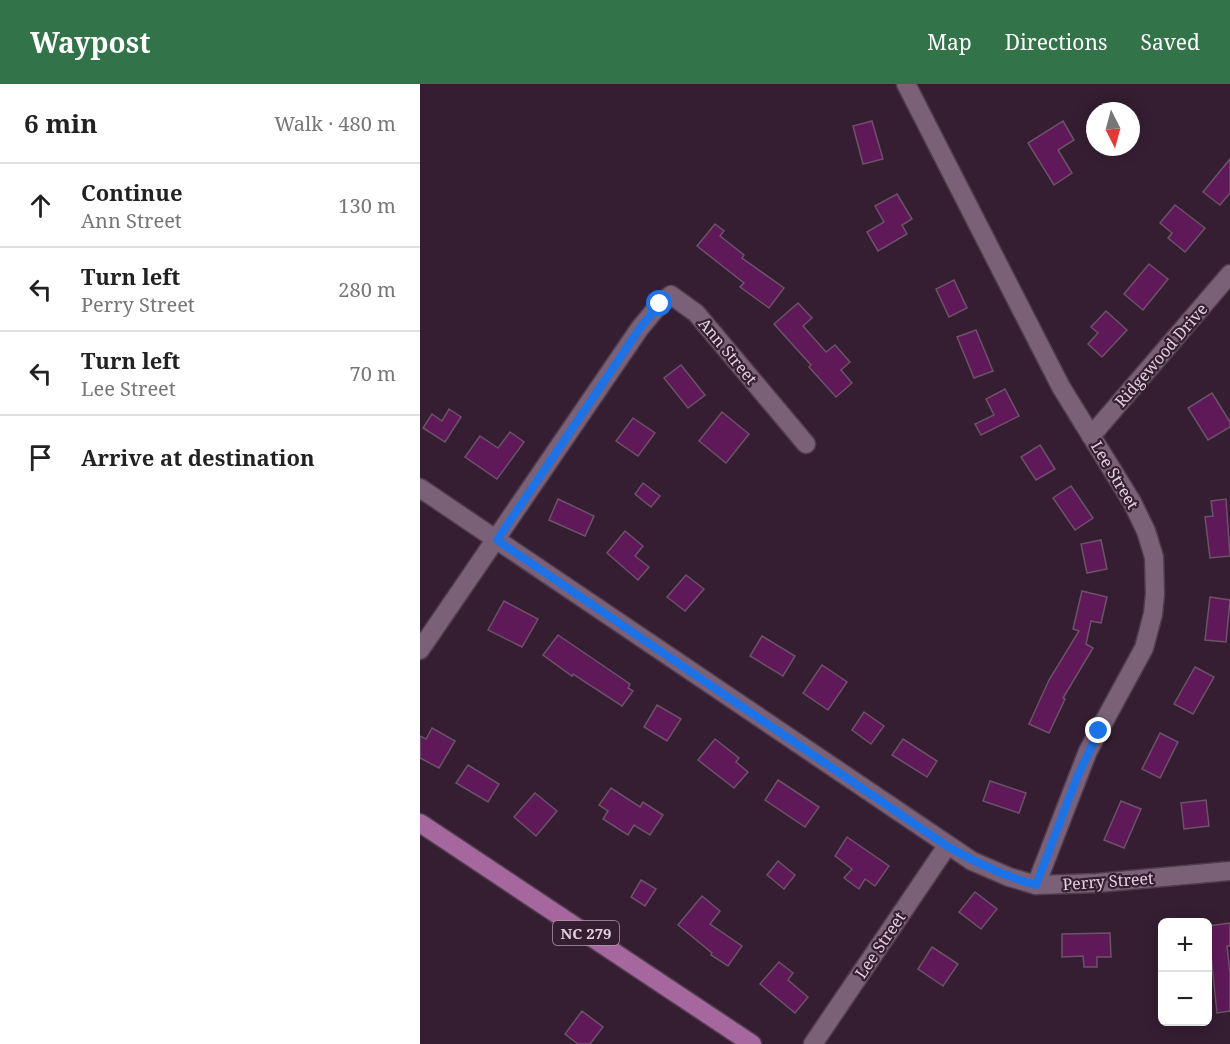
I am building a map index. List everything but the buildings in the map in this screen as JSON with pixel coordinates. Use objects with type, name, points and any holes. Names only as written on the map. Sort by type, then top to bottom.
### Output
[{"type":"main road","name":"NC 279","points":[[420,823],[752,1044]]},
{"type":"street","name":"Lee Street","points":[[906,84],[1061,387],[1132,502],[1146,531],[1155,567],[1153,614],[1144,648],[1081,769],[1036,885]]},
{"type":"street","name":"Ridgewood Drive","points":[[1091,436],[1229,277]]},
{"type":"street","name":"Ann Street","points":[[420,650],[640,328],[660,304],[671,295],[696,313],[806,444]]},
{"type":"street","name":"Perry Street","points":[[420,488],[972,861],[1009,877],[1036,885],[1097,883],[1230,871]]},
{"type":"street","name":"Lee Street","points":[[813,1044],[947,846]]},
{"type":"route","points":[[660,304],[640,328],[497,540],[947,846],[972,861],[1009,877],[1036,885],[1077,777],[1099,731]]}]
